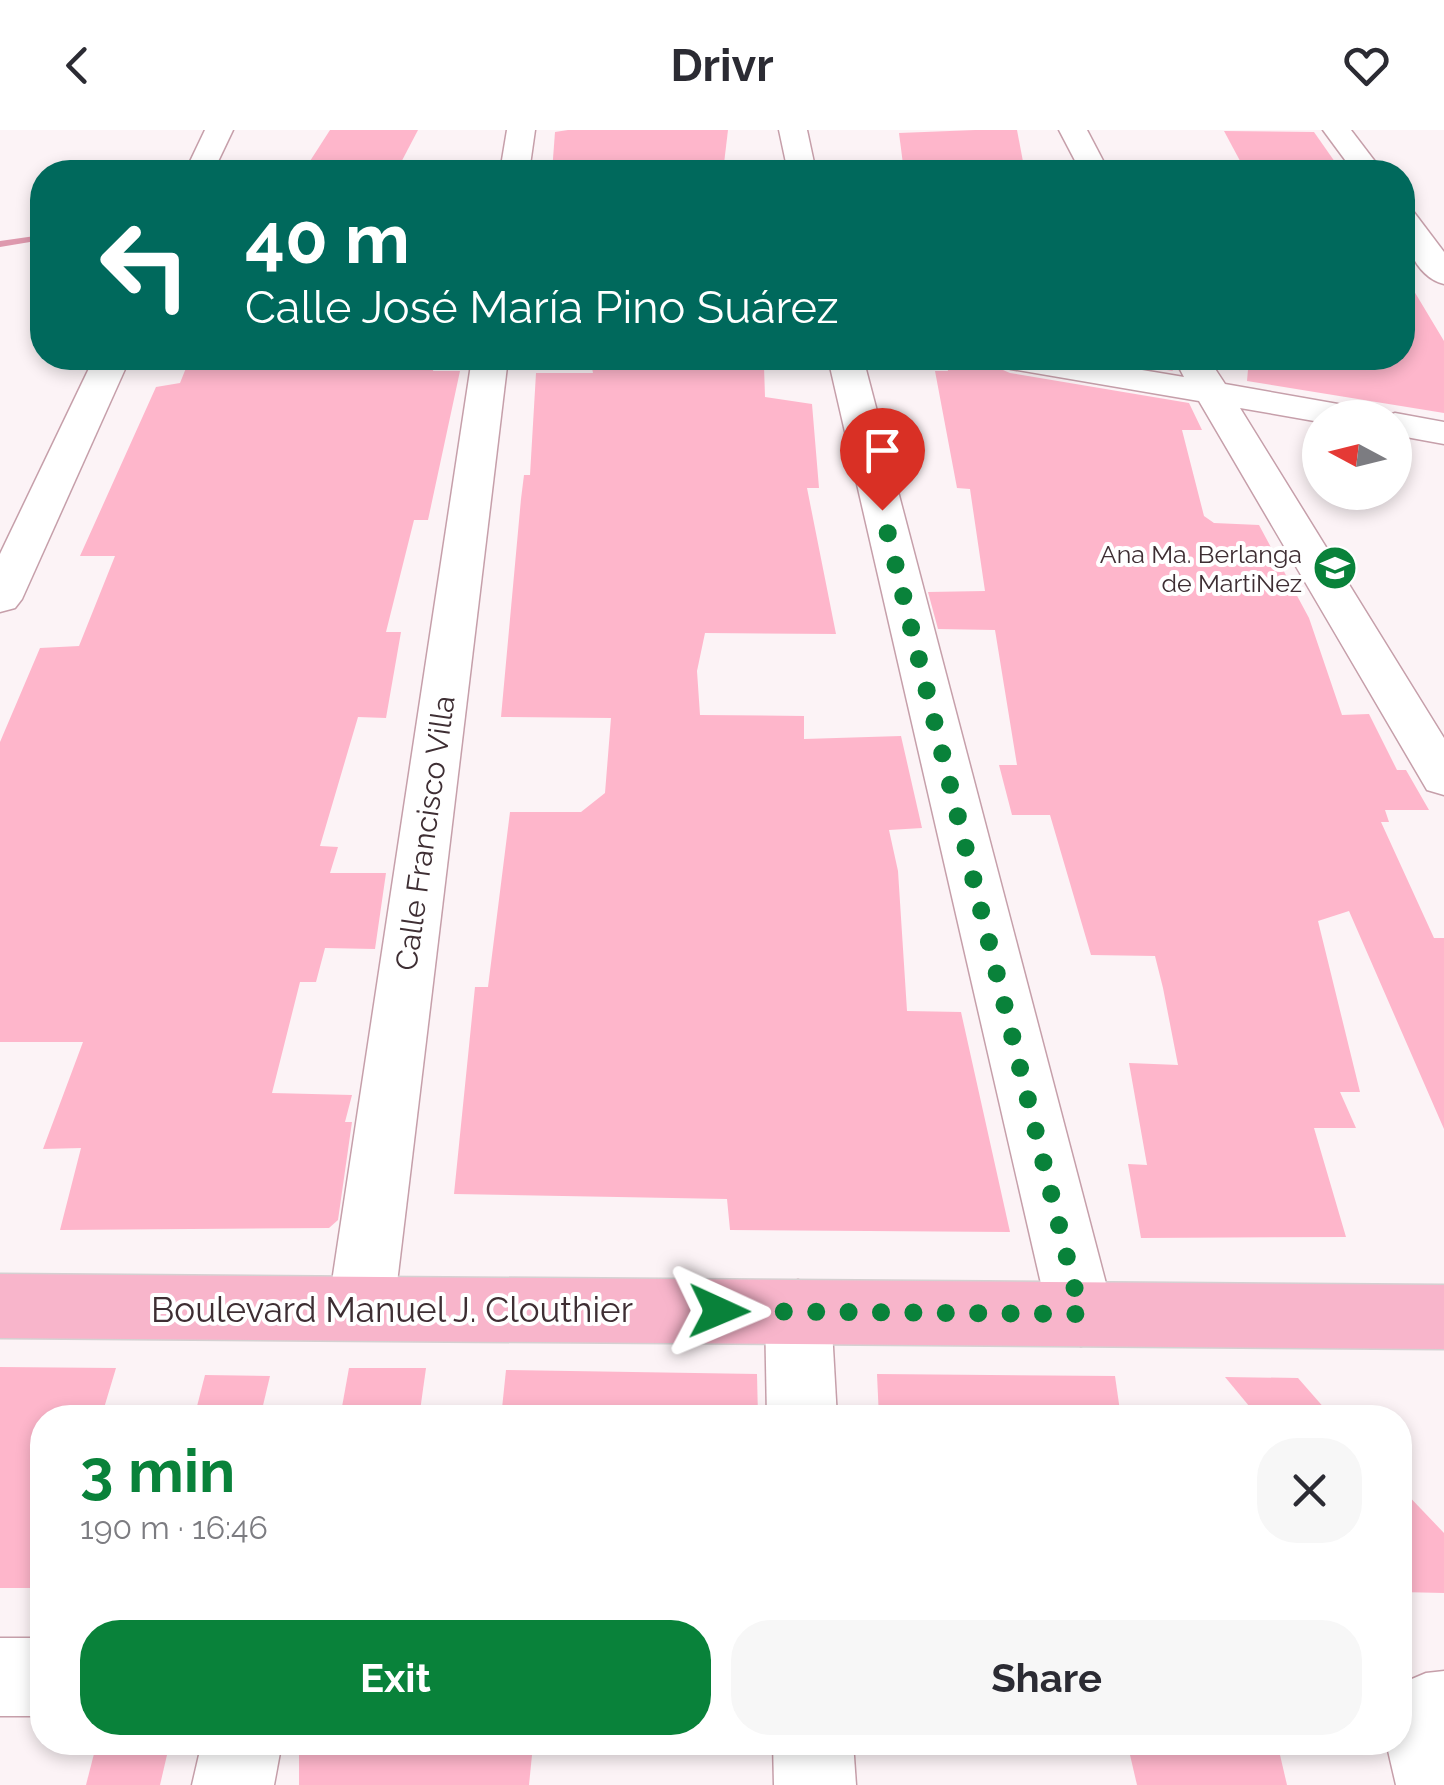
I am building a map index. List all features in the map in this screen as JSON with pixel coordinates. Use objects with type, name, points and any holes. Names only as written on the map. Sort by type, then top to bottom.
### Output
[{"type":"main road","name":"Boulevard Manuel J. Clouthier","points":[[0,1306],[1444,1316]]},
{"type":"street","points":[[205,160],[219,130]]},
{"type":"street","points":[[517,160],[521,130]]},
{"type":"street","points":[[793,130],[799,160]]},
{"type":"street","points":[[1073,130],[1089,160]]},
{"type":"street","points":[[1337,130],[1359,160]]},
{"type":"street","points":[[1421,231],[1444,274]]},
{"type":"street","points":[[0,599],[106,370]]},
{"type":"street","name":"Calle Francisco Villa","points":[[361,1308],[488,370]]},
{"type":"street","points":[[848,370],[1081,1314]]},
{"type":"street","points":[[1152,370],[1199,374],[1302,403]]},
{"type":"street","points":[[1199,374],[1444,778]]},
{"type":"street","points":[[1412,427],[1444,433]]},
{"type":"street","points":[[798,1312],[802,1405]]},
{"type":"street","points":[[0,1677],[30,1677]]},
{"type":"street","points":[[1437,1785],[1426,1744],[1426,1713],[1444,1710]]},
{"type":"street","points":[[233,1785],[239,1755]]},
{"type":"street","points":[[813,1755],[814,1785]]},
{"type":"building","points":[[330,130],[418,130],[402,160],[311,160]]},
{"type":"building","points":[[728,130],[724,160],[553,160],[555,132]]},
{"type":"building","points":[[1017,130],[1023,160],[902,160],[899,133]]},
{"type":"building","points":[[1224,131],[1314,132],[1334,160],[1240,160]]},
{"type":"building","points":[[1415,293],[1444,341],[1444,413],[1412,408],[1412,400],[1364,400],[1247,381],[1248,370],[1415,370]]},
{"type":"building","points":[[185,370],[460,371],[428,520],[414,520],[386,632],[401,632],[386,718],[358,717],[320,846],[338,847],[330,873],[386,873],[375,949],[325,948],[316,982],[300,982],[272,1093],[352,1095],[345,1122],[352,1122],[338,1220],[329,1228],[60,1230],[81,1148],[43,1149],[83,1042],[0,1042],[0,742],[40,648],[79,646],[115,556],[80,556],[156,387],[180,383]]},
{"type":"building","points":[[592,370],[764,370],[765,397],[812,404],[819,488],[807,488],[836,634],[705,633],[697,671],[700,715],[804,716],[804,739],[901,736],[922,828],[889,830],[898,871],[907,1011],[961,1012],[1010,1232],[730,1230],[727,1199],[454,1194],[475,987],[488,987],[510,812],[581,812],[605,793],[611,718],[501,717],[521,499],[524,475],[530,475],[536,373],[593,373]]},
{"type":"building","points":[[1003,370],[1189,403],[1202,430],[1182,430],[1204,516],[1214,523],[1259,525],[1309,618],[1342,715],[1369,714],[1397,770],[1406,770],[1429,810],[1385,810],[1389,822],[1381,822],[1434,938],[1444,938],[1444,1129],[1349,911],[1318,921],[1360,1092],[1340,1092],[1356,1128],[1314,1128],[1346,1237],[1141,1238],[1128,1164],[1147,1165],[1129,1063],[1178,1065],[1163,988],[1155,956],[1091,955],[1050,815],[1012,815],[999,765],[1017,765],[995,630],[938,629],[928,592],[985,591],[970,489],[957,488],[935,371]]},
{"type":"building","points":[[0,1367],[116,1368],[105,1405],[30,1405],[30,1588],[0,1588]]},
{"type":"building","points":[[349,1368],[426,1368],[421,1405],[342,1405]]},
{"type":"building","points":[[506,1370],[757,1374],[758,1405],[502,1405]]},
{"type":"building","points":[[877,1374],[1115,1376],[1119,1405],[878,1405]]},
{"type":"building","points":[[205,1375],[270,1376],[263,1405],[197,1405]]},
{"type":"building","points":[[1225,1377],[1298,1378],[1322,1405],[1248,1405]]},
{"type":"building","points":[[1412,1500],[1444,1533],[1444,1593],[1412,1592]]},
{"type":"building","points":[[94,1755],[167,1755],[160,1785],[86,1785]]},
{"type":"building","points":[[299,1755],[532,1755],[529,1785],[299,1785]]},
{"type":"building","points":[[1130,1755],[1280,1755],[1287,1785],[1137,1785]]},
{"type":"waterway","points":[[0,244],[30,240]]},
{"type":"place","name":"Ana Ma. Berlanga de MartiNez","points":[[1335,568]]},
{"type":"route","points":[[719,1311],[1081,1314],[882,510]]}]
